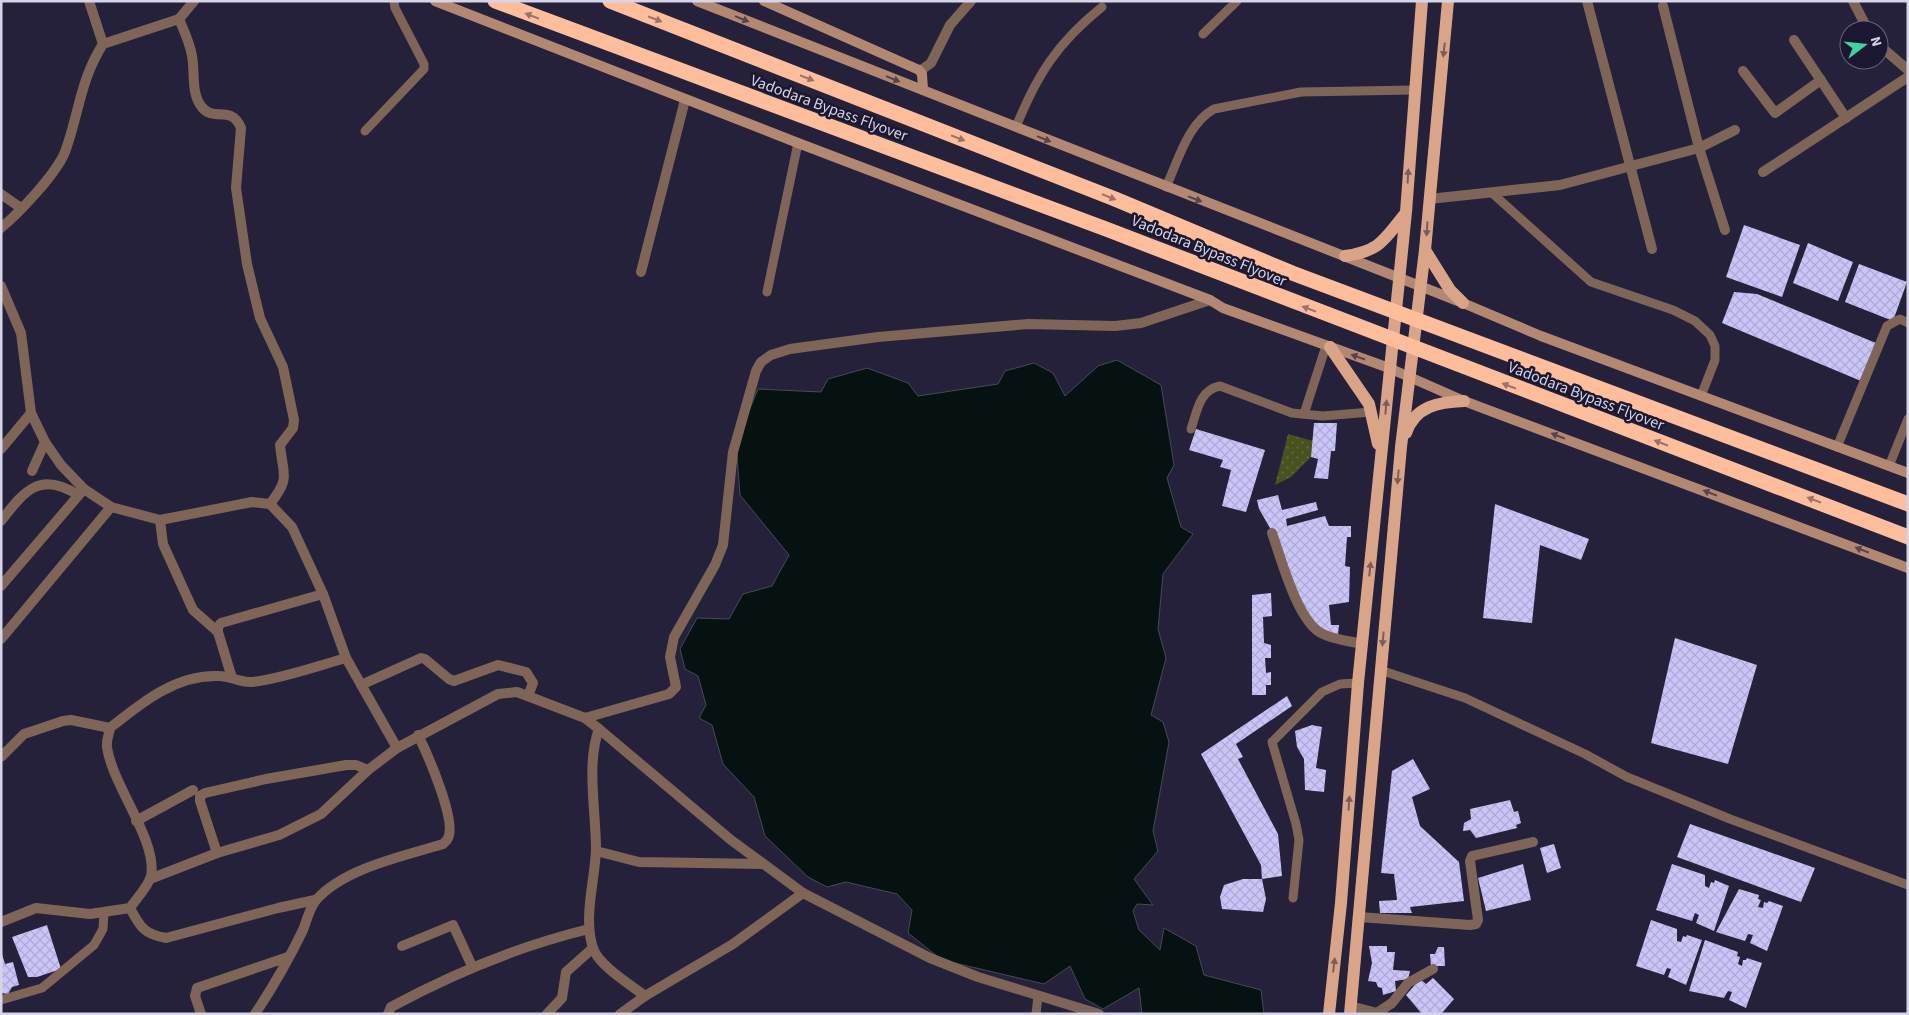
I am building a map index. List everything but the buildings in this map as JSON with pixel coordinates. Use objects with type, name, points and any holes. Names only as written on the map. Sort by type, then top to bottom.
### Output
[{"type":"highway","name":"Vadodara Bypass Flyover","points":[[495,1],[1106,229],[1908,538]]},
{"type":"highway","name":"Vadodara Bypass Flyover","points":[[610,1],[1115,199],[1292,273],[1908,504]]},
{"type":"main road","points":[[1329,1014],[1342,903],[1358,683],[1406,212],[1413,90],[1422,1]]},
{"type":"main road","points":[[1350,1010],[1401,447],[1419,286],[1425,250],[1448,1]]},
{"type":"main road","points":[[1345,256],[1364,253],[1377,247],[1406,212]]},
{"type":"main road","points":[[1425,250],[1450,290],[1463,303]]},
{"type":"main road","points":[[1328,347],[1360,388],[1371,412],[1381,464]]},
{"type":"main road","points":[[1401,447],[1409,423],[1417,414],[1438,402],[1464,401]]},
{"type":"street","points":[[89,1],[96,28],[103,44]]},
{"type":"street","points":[[1,228],[43,184],[65,153],[92,61],[103,44],[179,19],[194,1]]},
{"type":"street","points":[[435,1],[685,100],[1210,300],[1223,308],[1389,368],[1410,379],[1464,401],[1908,568]]},
{"type":"street","points":[[697,1],[1345,256],[1541,336],[1908,473]]},
{"type":"street","points":[[764,1],[920,71]]},
{"type":"street","points":[[920,71],[931,62],[950,25],[971,1]]},
{"type":"street","points":[[1587,1],[1652,249]]},
{"type":"street","points":[[1853,1],[1863,20]]},
{"type":"street","points":[[1664,6],[1699,148],[1724,230]]},
{"type":"street","points":[[179,19],[189,42],[196,94],[201,106],[208,112],[232,115],[238,120],[241,128],[242,138],[236,188],[248,264],[260,318],[283,367],[294,420],[293,428],[280,445],[285,480],[283,487],[270,504]]},
{"type":"street","points":[[1794,40],[1846,118]]},
{"type":"street","points":[[1889,54],[1908,70]]},
{"type":"street","points":[[920,71],[923,90]]},
{"type":"street","points":[[1743,71],[1775,113],[1821,80]]},
{"type":"street","points":[[1763,172],[1908,77]]},
{"type":"street","points":[[641,272],[685,100]]},
{"type":"street","points":[[1429,199],[1560,185],[1699,148],[1735,130]]},
{"type":"street","points":[[1,194],[21,208]]},
{"type":"street","points":[[1,286],[21,333],[32,413],[45,442],[81,492]]},
{"type":"street","points":[[585,718],[669,694],[676,688],[670,657],[674,637],[715,565],[722,545],[733,452],[756,371],[761,362],[771,355],[790,349],[878,337],[1028,324],[1115,326],[1141,322],[1210,300]]},
{"type":"street","points":[[1,449],[32,413]]},
{"type":"street","points":[[32,471],[45,442]]},
{"type":"street","points":[[2,516],[31,487],[38,484],[52,483],[81,492],[111,507],[160,520],[252,502],[270,504],[292,527],[323,594],[346,658],[396,748]]},
{"type":"street","points":[[1,586],[81,492]]},
{"type":"street","points":[[1,639],[111,507]]},
{"type":"street","points":[[160,520],[163,544],[193,610],[218,632]]},
{"type":"street","points":[[1272,532],[1297,599],[1311,626],[1322,634],[1363,644]]},
{"type":"street","points":[[232,678],[218,627],[222,624],[323,594]]},
{"type":"street","points":[[1,922],[36,908],[90,914],[130,908],[150,879],[152,864],[136,821],[115,774],[106,746],[110,728],[163,688],[204,677],[218,676],[252,682],[346,658]]},
{"type":"street","points":[[361,685],[420,658],[425,659],[449,680],[454,681],[498,666],[526,672],[534,683],[528,696]]},
{"type":"street","points":[[150,879],[217,853],[279,835],[321,814],[368,770],[396,748],[498,694],[517,692],[585,718],[731,840],[803,893],[930,958],[978,978],[1099,1014]]},
{"type":"street","points":[[1,757],[24,734],[63,721],[71,720],[110,728]]},
{"type":"street","points":[[599,728],[593,755],[596,850],[590,929],[593,948],[599,959],[645,996]]},
{"type":"street","points":[[255,1014],[288,958],[315,900],[332,885],[376,864],[443,844],[448,838],[450,830],[439,779],[418,735]]},
{"type":"street","points":[[217,853],[200,801],[200,796],[205,792],[346,765],[356,765],[368,770]]},
{"type":"street","points":[[136,821],[193,790]]},
{"type":"street","points":[[1359,917],[1476,924],[1478,920],[1470,860],[1472,856],[1533,842]]},
{"type":"street","points":[[596,850],[639,862],[763,864]]},
{"type":"street","points":[[620,1014],[645,996],[733,944],[803,893]]},
{"type":"street","points":[[130,908],[139,926],[153,936],[166,938],[315,900]]},
{"type":"street","points":[[402,946],[453,925],[472,966]]},
{"type":"street","points":[[388,1014],[391,1007],[472,966],[553,938],[590,929]]},
{"type":"street","points":[[547,1014],[562,998],[566,972],[593,948]]},
{"type":"street","points":[[201,1014],[195,996],[197,988],[288,958]]},
{"type":"street","points":[[1350,1010],[1377,1013],[1392,1003],[1408,983],[1433,969]]},
{"type":"lane","points":[[365,131],[424,69],[424,64],[395,8],[394,1]]},
{"type":"lane","points":[[1203,34],[1237,1]]},
{"type":"lane","points":[[1016,127],[1033,86],[1049,61],[1085,20],[1102,7]]},
{"type":"lane","points":[[1166,187],[1194,126],[1204,114],[1214,109],[1301,92],[1413,90]]},
{"type":"lane","points":[[767,292],[798,143]]},
{"type":"lane","points":[[1492,193],[1591,282],[1673,310],[1695,321],[1710,335],[1715,346],[1715,360],[1701,396]]},
{"type":"lane","points":[[1837,447],[1887,326],[1900,319],[1908,323]]},
{"type":"lane","points":[[1304,414],[1328,347]]},
{"type":"lane","points":[[1191,429],[1203,394],[1210,388],[1220,386],[1292,413],[1323,416],[1371,412]]},
{"type":"lane","points":[[1889,466],[1908,419]]},
{"type":"lane","points":[[1380,670],[1465,698],[1585,754],[1626,777],[1730,819],[1908,886]]},
{"type":"lane","points":[[1293,898],[1299,840],[1272,742],[1322,692],[1340,684],[1358,683]]},
{"type":"lane","points":[[1,1000],[42,988],[87,951],[100,938],[103,929],[104,912]]},
{"type":"lane","points":[[1036,1014],[1038,996]]},
{"type":"green space","points":[[1288,434],[1313,441],[1311,457],[1291,477],[1275,485]]},
{"type":"shaded area","points":[[1117,360],[1161,385],[1174,465],[1167,478],[1181,527],[1193,534],[1163,574],[1158,629],[1166,658],[1151,715],[1163,722],[1169,742],[1153,831],[1158,851],[1134,879],[1153,905],[1137,904],[1133,911],[1139,930],[1160,950],[1164,928],[1196,946],[1204,975],[1261,990],[1264,1014],[1142,1014],[1139,988],[1103,1009],[1085,999],[1070,966],[1044,984],[942,960],[908,933],[912,910],[897,894],[846,882],[827,887],[808,877],[765,836],[754,797],[723,764],[712,725],[699,718],[706,705],[698,676],[685,669],[680,649],[697,618],[729,619],[743,594],[772,586],[789,555],[740,495],[736,443],[758,389],[821,392],[828,379],[867,368],[908,383],[918,396],[998,384],[1005,371],[1034,363],[1053,373],[1065,396],[1098,366]]}]
